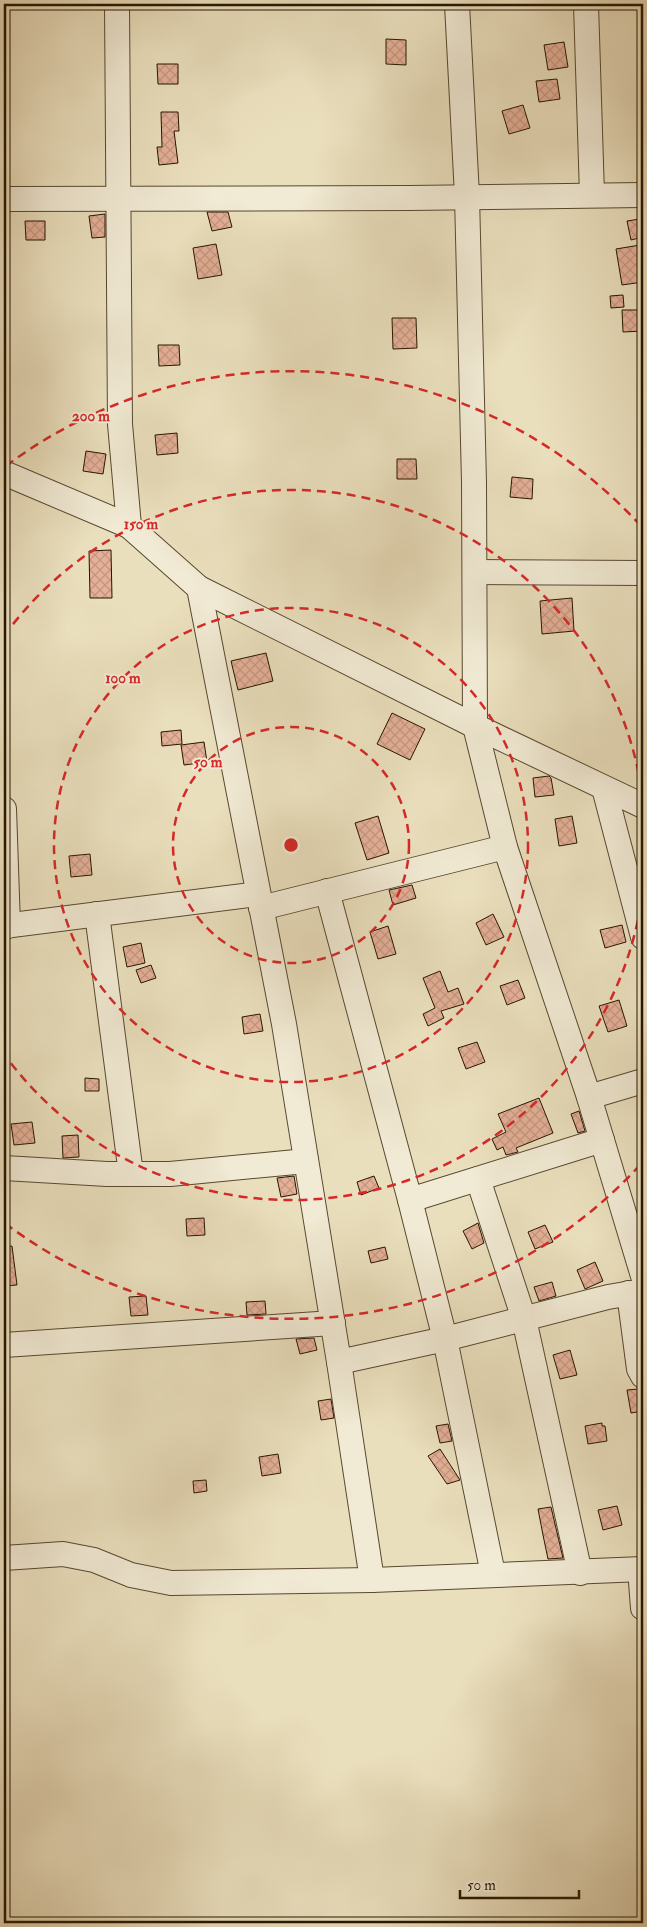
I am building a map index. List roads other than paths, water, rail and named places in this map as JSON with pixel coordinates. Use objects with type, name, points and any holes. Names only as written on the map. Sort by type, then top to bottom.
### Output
[{"type":"street","points":[[117,4],[120,424],[129,526]]},
{"type":"street","points":[[457,4],[467,196],[474,482],[475,726],[505,847],[602,1140],[639,1287],[639,1369],[643,1376]]},
{"type":"street","points":[[586,4],[592,195]]},
{"type":"street","points":[[4,199],[409,198],[643,195]]},
{"type":"street","points":[[4,473],[129,526],[199,588],[475,726],[643,806]]},
{"type":"street","points":[[475,572],[643,573]]},
{"type":"street","points":[[199,588],[284,1024],[340,1362],[372,1580]]},
{"type":"street","points":[[604,788],[643,937]]},
{"type":"street","points":[[4,809],[6,926],[97,914],[260,901],[328,891],[505,847]]},
{"type":"street","points":[[328,891],[445,1339],[493,1574]]},
{"type":"street","points":[[97,914],[131,1174]]},
{"type":"street","points":[[589,1097],[643,1081]]},
{"type":"street","points":[[410,1200],[602,1140]]},
{"type":"street","points":[[4,1168],[170,1174],[306,1161]]},
{"type":"street","points":[[478,1179],[524,1319],[580,1573]]},
{"type":"street","points":[[340,1362],[445,1339],[608,1297],[639,1287]]},
{"type":"street","points":[[4,1345],[333,1322]]},
{"type":"street","points":[[4,1558],[63,1554],[94,1560],[130,1575],[171,1583],[372,1580],[642,1569],[643,1608]]}]
